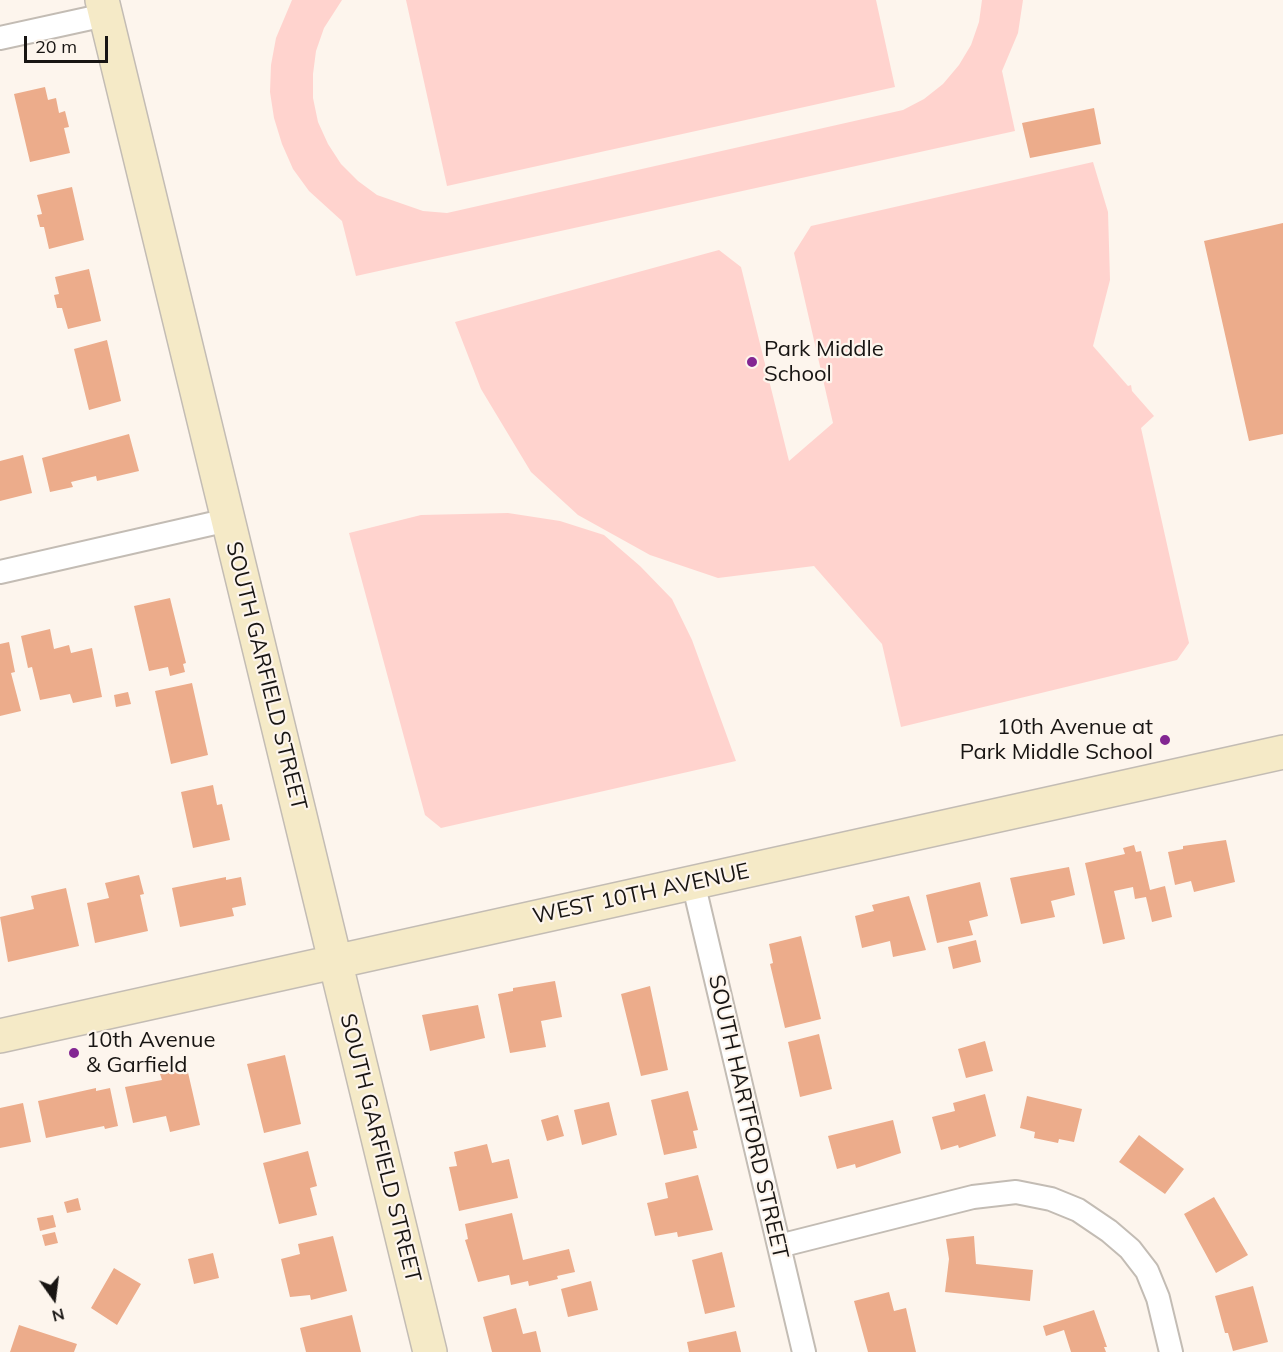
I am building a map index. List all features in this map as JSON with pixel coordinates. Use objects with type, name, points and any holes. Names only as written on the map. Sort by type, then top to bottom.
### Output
[{"type":"street","points":[[0,38],[104,7]]},
{"type":"street","name":"SOUTH GARFIELD STREET","points":[[104,7],[430,1352]]},
{"type":"street","points":[[0,572],[228,520]]},
{"type":"street","name":"WEST 10TH AVENUE","points":[[0,1036],[1283,752]]},
{"type":"street","name":"SOUTH HARTFORD STREET","points":[[693,882],[804,1352]]},
{"type":"street","points":[[779,1246],[973,1197],[1016,1192],[1051,1199],[1078,1210],[1109,1231],[1130,1249],[1147,1271],[1158,1298],[1172,1352]]},
{"type":"shaded area","points":[[292,0],[342,0],[324,28],[316,51],[313,74],[313,98],[318,122],[328,144],[341,164],[377,195],[423,211],[447,213],[903,110],[924,99],[943,84],[959,65],[971,45],[979,22],[982,0],[1023,0],[1018,33],[1002,71],[1015,131],[356,276],[342,221],[309,191],[293,169],[274,118],[270,92],[271,65],[276,38]]},
{"type":"shaded area","points":[[406,0],[876,0],[895,87],[447,186]]},
{"type":"shaded area","points":[[1093,162],[1108,212],[1110,280],[1093,346],[1128,386],[1131,385],[1132,391],[1154,416],[1141,428],[1189,643],[1177,660],[901,727],[882,644],[814,566],[718,578],[650,555],[578,515],[531,472],[481,389],[455,322],[719,250],[741,267],[789,461],[833,423],[794,253],[811,226]]},
{"type":"shaded area","points":[[508,513],[560,521],[604,535],[640,566],[672,599],[692,640],[736,761],[441,828],[425,815],[349,533],[421,515]]},
{"type":"building","points":[[45,87],[48,100],[56,98],[59,113],[65,111],[69,127],[64,128],[70,153],[30,162],[14,94]]},
{"type":"building","points":[[1094,108],[1101,144],[1030,158],[1022,123]]},
{"type":"building","points":[[72,187],[84,240],[49,249],[44,227],[40,227],[37,215],[42,214],[37,195]]},
{"type":"building","points":[[1283,223],[1283,434],[1249,441],[1204,241]]},
{"type":"building","points":[[89,269],[101,321],[68,329],[62,308],[57,308],[54,295],[59,294],[55,277]]},
{"type":"building","points":[[107,340],[121,401],[89,410],[74,349]]},
{"type":"building","points":[[129,434],[139,471],[97,481],[96,476],[71,482],[73,487],[50,492],[42,458]]},
{"type":"building","points":[[23,455],[32,493],[0,501],[0,461]]},
{"type":"building","points":[[170,598],[186,663],[183,664],[185,672],[170,676],[168,667],[149,671],[134,606]]},
{"type":"building","points":[[50,629],[54,649],[69,645],[71,653],[92,648],[102,697],[73,703],[70,694],[40,700],[32,667],[28,668],[21,636]]},
{"type":"building","points":[[9,642],[15,672],[11,673],[21,711],[0,716],[0,644]]},
{"type":"building","points":[[192,683],[208,755],[171,764],[155,691]]},
{"type":"building","points":[[128,692],[131,704],[116,707],[114,695]]},
{"type":"building","points":[[213,785],[217,805],[222,804],[230,840],[193,848],[181,792]]},
{"type":"building","points":[[1226,840],[1235,882],[1194,892],[1191,881],[1175,885],[1168,852],[1183,849],[1183,846]]},
{"type":"building","points":[[1134,845],[1136,852],[1141,851],[1150,890],[1165,886],[1172,917],[1152,922],[1146,897],[1135,899],[1133,887],[1114,891],[1125,939],[1103,944],[1085,863],[1125,854],[1123,848]]},
{"type":"building","points":[[1069,867],[1075,895],[1051,901],[1055,917],[1021,924],[1010,878]]},
{"type":"building","points":[[139,875],[144,894],[140,895],[148,931],[95,943],[87,903],[109,898],[105,883]]},
{"type":"building","points":[[226,877],[226,880],[241,877],[246,905],[232,908],[234,916],[180,927],[172,888]]},
{"type":"building","points":[[980,882],[988,916],[969,921],[973,935],[937,943],[926,895]]},
{"type":"building","points":[[66,888],[79,946],[8,962],[0,917],[34,909],[31,896]]},
{"type":"building","points":[[909,896],[926,950],[893,957],[890,941],[862,948],[855,916],[874,911],[872,905]]},
{"type":"building","points":[[801,936],[821,1019],[785,1028],[770,964],[773,963],[769,944]]},
{"type":"building","points":[[976,940],[981,962],[953,969],[948,947]]},
{"type":"building","points":[[555,981],[562,1017],[541,1021],[546,1047],[510,1053],[498,994],[513,991],[513,988]]},
{"type":"building","points":[[650,986],[668,1070],[641,1076],[621,994]]},
{"type":"building","points":[[478,1005],[485,1038],[430,1051],[422,1015]]},
{"type":"building","points":[[819,1034],[832,1089],[800,1097],[788,1042]]},
{"type":"building","points":[[985,1041],[993,1071],[966,1078],[958,1049]]},
{"type":"building","points":[[285,1055],[301,1124],[264,1133],[247,1064]]},
{"type":"building","points":[[187,1068],[200,1125],[170,1132],[166,1116],[133,1123],[125,1087],[162,1080],[160,1074]]},
{"type":"building","points":[[96,1088],[96,1091],[110,1088],[118,1126],[105,1129],[104,1126],[46,1138],[38,1101]]},
{"type":"building","points":[[688,1091],[698,1130],[693,1131],[697,1148],[664,1155],[651,1100]]},
{"type":"building","points":[[985,1094],[996,1136],[959,1148],[958,1145],[941,1150],[932,1117],[955,1111],[953,1103]]},
{"type":"building","points":[[1027,1096],[1082,1109],[1074,1142],[1059,1139],[1058,1143],[1034,1138],[1035,1132],[1020,1128]]},
{"type":"building","points":[[609,1102],[617,1135],[582,1145],[574,1110]]},
{"type":"building","points":[[23,1103],[31,1142],[0,1148],[0,1108]]},
{"type":"building","points":[[558,1115],[564,1136],[547,1141],[541,1120]]},
{"type":"building","points":[[893,1120],[901,1153],[856,1168],[855,1164],[837,1169],[828,1136]]},
{"type":"building","points":[[1139,1135],[1184,1169],[1165,1194],[1119,1162]]},
{"type":"building","points":[[487,1144],[492,1163],[509,1159],[518,1198],[459,1211],[449,1167],[457,1166],[454,1152]]},
{"type":"building","points":[[308,1151],[317,1186],[310,1188],[317,1215],[279,1224],[263,1163]]},
{"type":"building","points":[[698,1175],[713,1230],[678,1237],[677,1232],[655,1236],[647,1203],[668,1198],[665,1183]]},
{"type":"building","points":[[1214,1197],[1248,1255],[1216,1273],[1184,1214]]},
{"type":"building","points":[[78,1198],[81,1210],[67,1213],[64,1202]]},
{"type":"building","points":[[512,1213],[523,1260],[569,1249],[575,1272],[529,1286],[528,1281],[511,1285],[509,1275],[478,1282],[465,1240],[468,1239],[465,1224]]},
{"type":"building","points":[[53,1215],[56,1227],[40,1231],[37,1218]]},
{"type":"building","points":[[55,1232],[58,1243],[45,1246],[42,1235]]},
{"type":"building","points":[[333,1236],[347,1291],[311,1300],[310,1295],[290,1297],[281,1259],[300,1254],[298,1244]]},
{"type":"building","points":[[974,1236],[976,1264],[1033,1270],[1030,1301],[945,1292],[949,1259],[946,1239]]},
{"type":"building","points":[[722,1252],[735,1307],[705,1314],[692,1260]]},
{"type":"building","points":[[213,1253],[219,1278],[194,1284],[188,1259]]},
{"type":"building","points":[[114,1268],[141,1284],[117,1325],[91,1308]]},
{"type":"building","points":[[591,1281],[598,1310],[568,1317],[561,1289]]},
{"type":"building","points":[[1253,1286],[1268,1342],[1233,1351],[1228,1333],[1225,1333],[1215,1296]]},
{"type":"building","points":[[889,1292],[894,1311],[906,1308],[916,1352],[868,1352],[854,1301]]},
{"type":"building","points":[[516,1308],[523,1334],[536,1331],[541,1352],[492,1352],[483,1317]]},
{"type":"building","points":[[1094,1310],[1107,1347],[1104,1347],[1106,1352],[1071,1352],[1064,1330],[1046,1336],[1043,1326]]},
{"type":"building","points":[[352,1315],[361,1352],[306,1352],[300,1328]]},
{"type":"building","points":[[19,1325],[77,1344],[74,1352],[10,1352]]},
{"type":"building","points":[[736,1331],[741,1352],[689,1352],[687,1342]]},
{"type":"place","name":"Park Middle School","points":[[752,362]]},
{"type":"place","name":"10th Avenue at Park Middle School","points":[[1165,740]]},
{"type":"place","name":"10th Avenue & Garfield","points":[[74,1053]]}]
